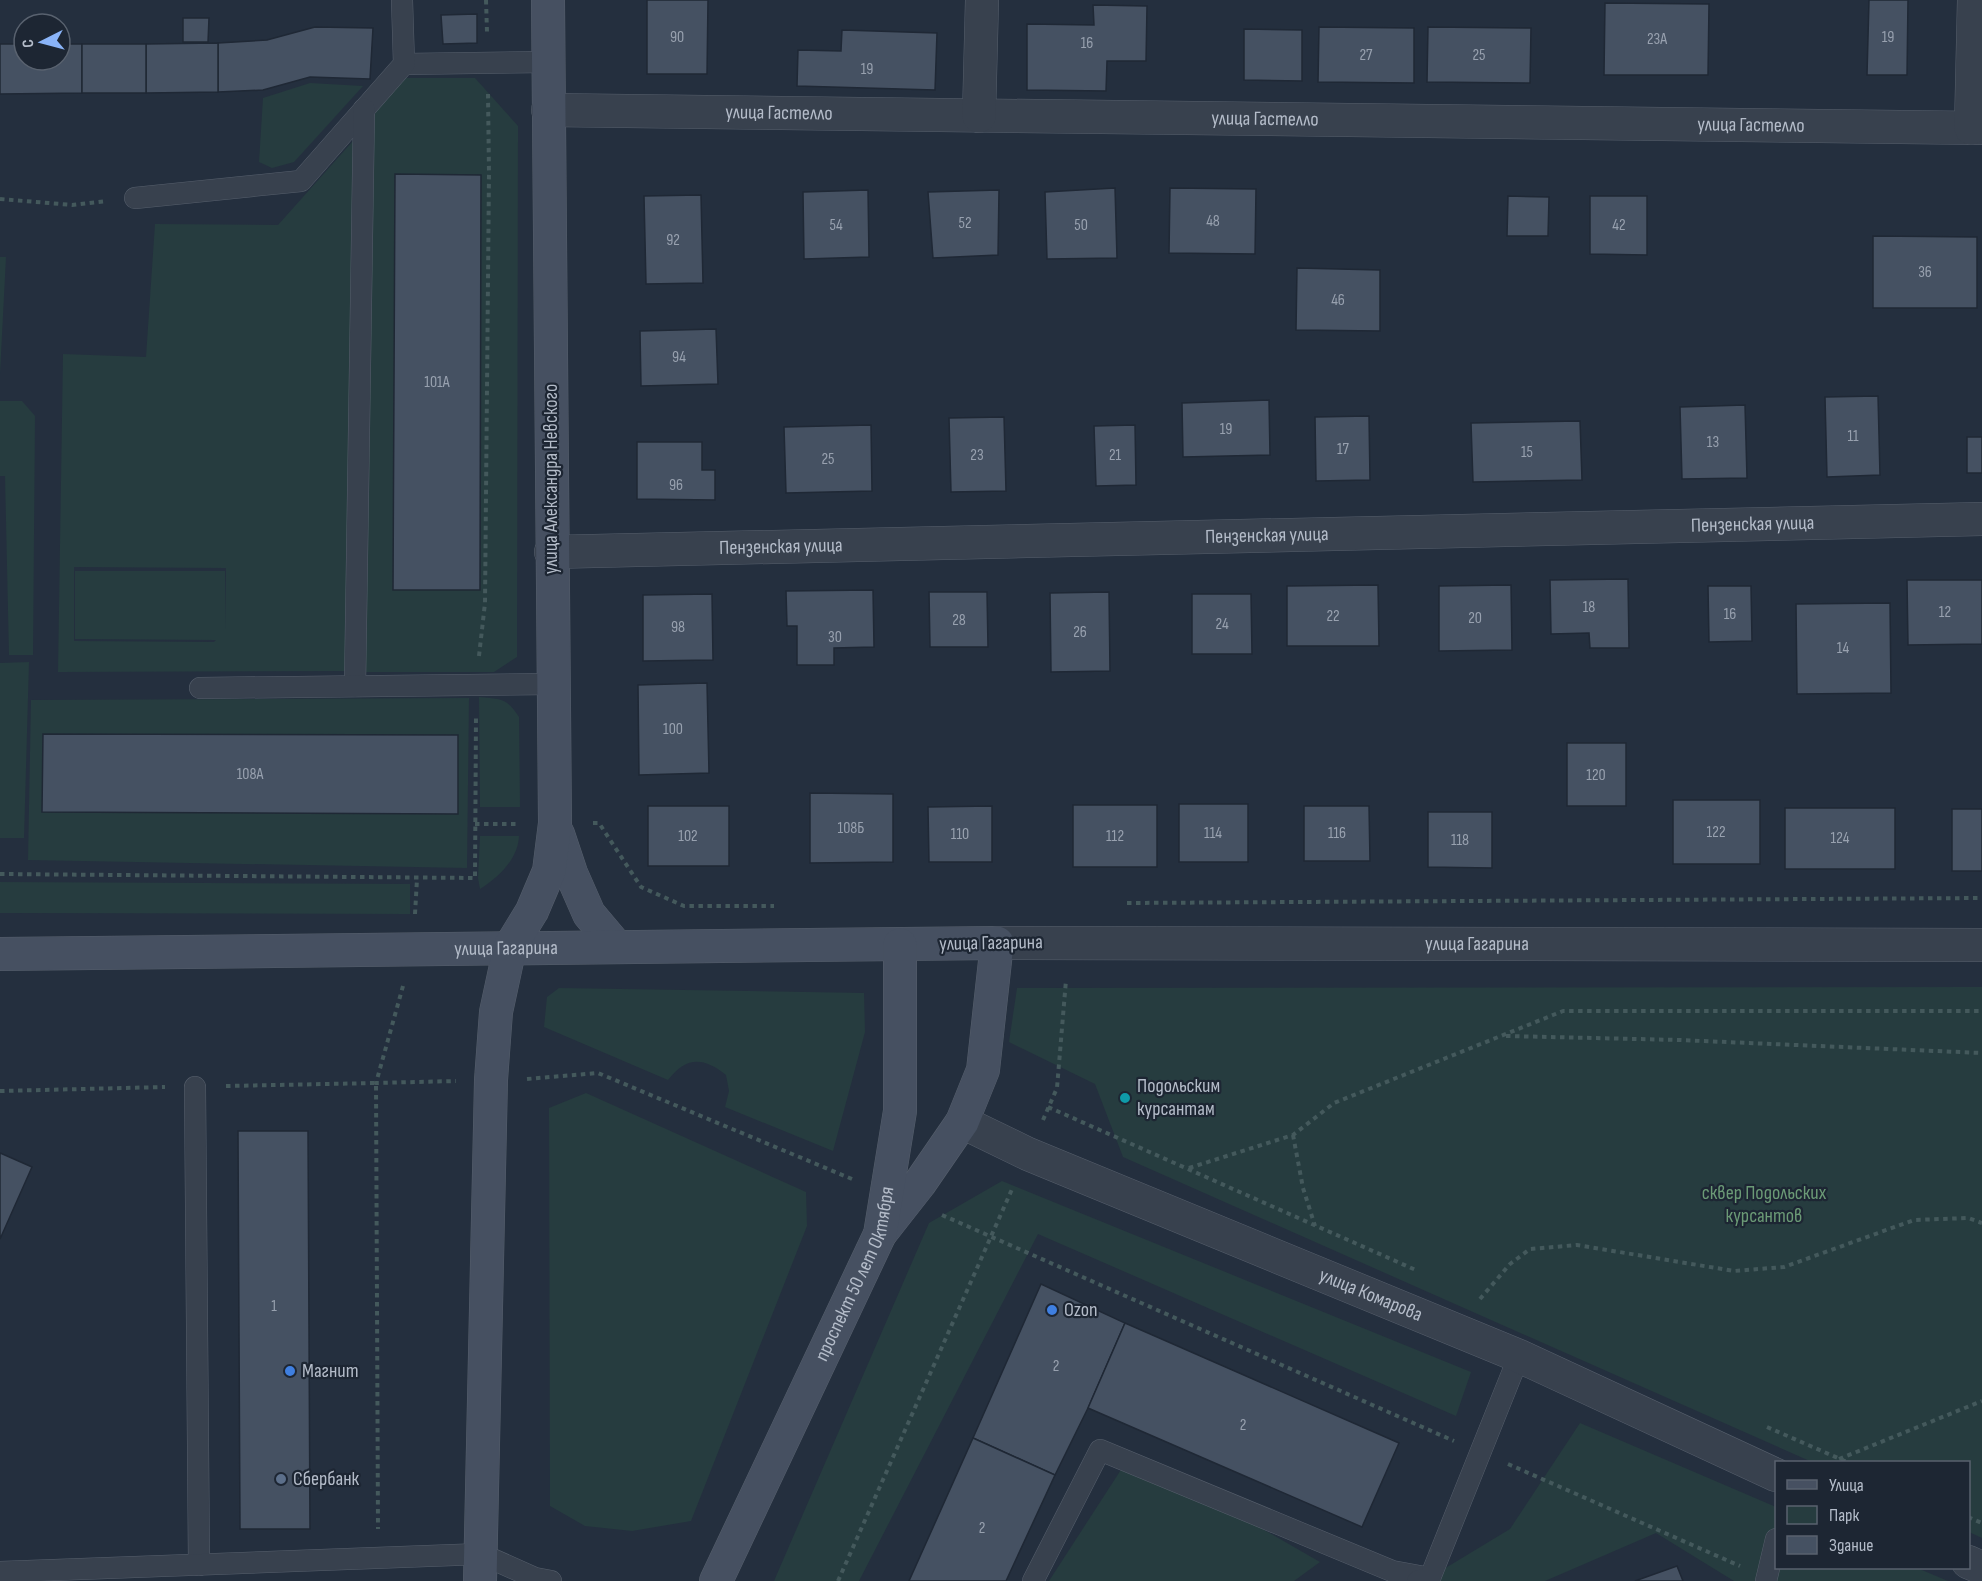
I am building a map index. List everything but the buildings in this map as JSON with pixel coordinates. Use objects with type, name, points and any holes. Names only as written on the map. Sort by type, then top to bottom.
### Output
[{"type":"main road","name":"улица Александра Невского","points":[[510,947],[532,911],[549,871],[555,823],[548,0]]},
{"type":"main road","points":[[555,823],[571,873],[589,914],[616,946]]},
{"type":"main road","points":[[897,1196],[962,1122],[983,1070],[997,943]]},
{"type":"main road","name":"улица Гагарина","points":[[0,954],[997,943]]},
{"type":"main road","name":"проспект 50 лет Октября","points":[[714,1580],[897,1196],[900,1111],[900,945]]},
{"type":"main road","points":[[481,1568],[491,1080],[496,1012],[510,947]]},
{"type":"street","points":[[979,117],[982,0]]},
{"type":"street","points":[[1974,0],[1977,128]]},
{"type":"street","name":"улица Гастелло","points":[[548,110],[1977,128]]},
{"type":"street","name":"Пензенская улица","points":[[551,552],[1982,519]]},
{"type":"street","name":"улица Гагарина","points":[[997,943],[1982,945]]},
{"type":"street","name":"улица Комарова","points":[[962,1122],[1028,1154],[1519,1356],[1775,1475]]},
{"type":"lane","points":[[135,198],[301,181],[404,64],[402,0]]},
{"type":"lane","points":[[404,64],[548,62]]},
{"type":"lane","points":[[355,686],[364,109]]},
{"type":"lane","points":[[200,688],[553,684]]},
{"type":"lane","points":[[190,1570],[195,1087]]},
{"type":"lane","points":[[1034,1581],[1100,1450],[1392,1571],[1424,1579],[1519,1356]]},
{"type":"lane","points":[[1766,1580],[1775,1543]]},
{"type":"lane","points":[[0,1572],[190,1570],[378,1558],[481,1568],[551,1581]]},
{"type":"path","points":[[0,874],[475,878],[476,684],[485,603],[489,173],[486,0]]},
{"type":"path","points":[[0,199],[72,205],[135,198]]},
{"type":"path","points":[[599,823],[641,887],[684,906],[779,906]]},
{"type":"path","points":[[378,1558],[376,1083],[413,948],[417,879]]},
{"type":"path","points":[[1125,903],[1982,898]]},
{"type":"path","points":[[838,1581],[1056,1088],[1070,943]]},
{"type":"path","points":[[1187,1169],[1293,1135],[1334,1103],[1563,1011],[1982,1011]]},
{"type":"path","points":[[1502,1036],[1679,1040],[1982,1053]]},
{"type":"path","points":[[376,1083],[515,1081],[598,1073],[991,1236],[1766,1580]]},
{"type":"path","points":[[1293,1135],[1303,1188],[1315,1226]]},
{"type":"path","points":[[1480,1299],[1510,1264],[1530,1249],[1577,1245],[1734,1271],[1784,1267],[1914,1220],[1968,1218],[1982,1223]]},
{"type":"path","points":[[1839,1459],[1982,1401]]},
{"type":"green space","points":[[406,78],[475,78],[518,126],[517,657],[494,672],[362,672],[372,113]]},
{"type":"green space","points":[[310,83],[363,86],[294,162],[272,168],[259,162],[263,98]]},
{"type":"green space","points":[[353,141],[349,671],[58,672],[63,354],[146,357],[155,224],[278,225]],"holes":[[[74,567],[226,568],[226,631],[225,571],[75,571],[75,639],[216,640],[214,642],[74,641]]]},
{"type":"green space","points":[[0,257],[6,257],[0,374]]},
{"type":"green space","points":[[0,401],[22,401],[35,416],[33,655],[9,655],[5,476],[0,476]]},
{"type":"green space","points":[[29,662],[24,838],[0,838],[0,663]]},
{"type":"green space","points":[[479,697],[493,698],[507,703],[519,717],[520,807],[480,807]]},
{"type":"green space","points":[[469,698],[467,868],[28,860],[31,700]]},
{"type":"green space","points":[[480,836],[519,836],[515,852],[506,867],[480,889],[478,878]]},
{"type":"green space","points":[[0,882],[410,884],[410,914],[0,913]]},
{"type":"green space","name":"сквер Подольских курсантов","points":[[1982,987],[1982,1538],[1970,1532],[1970,1461],[1810,1461],[1123,1157],[1095,1084],[1009,1042],[1017,988]]},
{"type":"green space","points":[[559,988],[864,993],[865,1032],[833,1151],[725,1107],[729,1091],[726,1075],[710,1065],[703,1062],[688,1063],[668,1080],[544,1027],[547,997]]},
{"type":"green space","points":[[586,1093],[806,1192],[807,1226],[691,1521],[632,1531],[585,1526],[550,1506],[549,1108]]},
{"type":"green space","points":[[1002,1181],[1471,1372],[1456,1416],[1038,1234],[859,1581],[774,1581],[929,1223]]},
{"type":"green space","points":[[1580,1423],[1775,1507],[1775,1569],[1919,1569],[1948,1581],[1734,1581],[1656,1533],[1545,1581],[1424,1581],[1510,1529]]},
{"type":"green space","points":[[1126,1462],[1238,1515],[1320,1562],[1294,1581],[1049,1581]]},
{"type":"place","name":"Подольским курсантам","points":[[1125,1098]]},
{"type":"place","name":"Ozon","points":[[1052,1310]]},
{"type":"place","name":"Магнит","points":[[290,1371]]},
{"type":"place","name":"Сбербанк","points":[[281,1479]]}]
